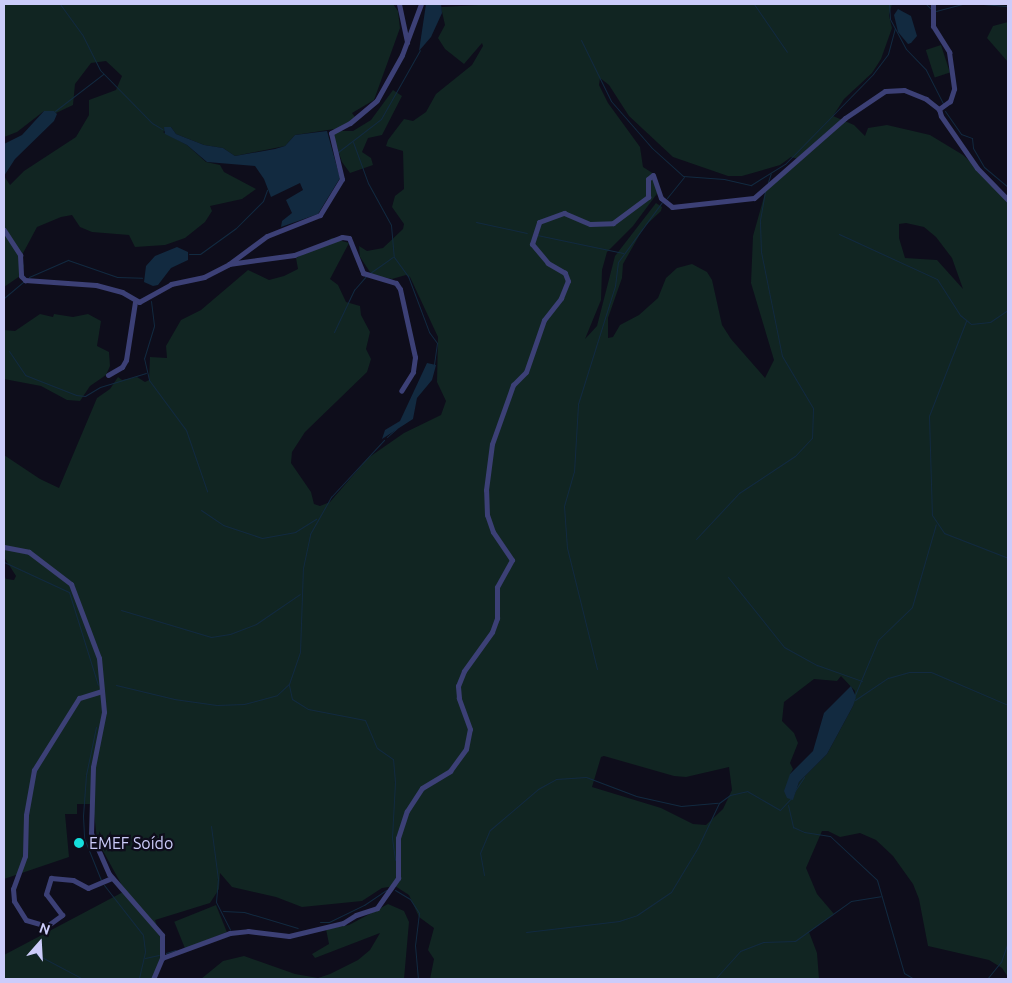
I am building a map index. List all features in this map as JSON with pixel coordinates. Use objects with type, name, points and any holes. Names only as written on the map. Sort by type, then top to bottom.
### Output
[{"type":"street","points":[[399,4],[407,43]]},
{"type":"street","points":[[4,230],[20,255],[21,276],[26,280],[96,285],[122,292],[134,302],[148,300],[171,284],[198,279],[229,264],[267,236],[325,211],[342,179],[331,133],[350,123],[377,100],[407,43],[421,4]]},
{"type":"street","points":[[933,4],[933,26],[949,52],[954,89],[950,101],[939,109]]},
{"type":"street","points":[[162,958],[230,933],[248,931],[289,936],[343,923],[356,914],[377,908],[398,878],[398,838],[407,812],[422,788],[450,770],[466,749],[470,730],[459,698],[458,686],[464,671],[492,632],[497,618],[497,587],[512,560],[493,532],[488,515],[486,490],[492,444],[513,385],[526,372],[544,320],[561,298],[568,281],[565,273],[548,263],[532,244],[539,222],[564,213],[590,224],[613,223],[648,197],[648,180],[651,175],[657,180],[664,202],[672,207],[754,198],[845,118],[885,91],[904,90],[926,99],[939,109],[977,168],[1008,200]]},
{"type":"street","points":[[229,264],[294,254],[342,237],[349,238],[363,273],[396,284],[400,288],[416,357],[413,372],[401,391]]},
{"type":"street","points":[[108,375],[122,367],[126,360],[134,302]]},
{"type":"street","points":[[4,547],[29,552],[73,588],[101,664],[104,712],[93,767],[90,824],[96,849],[112,878],[158,928],[163,940],[162,958],[153,979]]},
{"type":"street","points":[[102,691],[80,698],[34,770],[26,815],[24,860],[13,889],[14,901],[26,920],[47,926],[62,915],[46,894],[51,878],[73,880],[88,888],[112,878]]},
{"type":"green space","points":[[4,4],[393,4],[398,11],[400,28],[374,100],[352,113],[355,117],[341,128],[295,135],[285,146],[235,156],[223,148],[204,145],[176,134],[171,127],[163,132],[187,145],[206,162],[220,165],[224,172],[256,189],[242,199],[210,206],[212,211],[205,222],[185,238],[165,245],[135,247],[129,235],[92,232],[80,227],[72,215],[61,217],[37,227],[21,257],[24,266],[20,276],[4,287],[4,176],[10,185],[24,171],[76,137],[89,115],[89,100],[116,90],[122,76],[106,61],[91,63],[75,84],[73,105],[56,113],[44,111],[17,132],[4,137]]},
{"type":"green space","points":[[498,4],[892,4],[889,15],[892,28],[881,59],[872,73],[844,99],[833,116],[854,125],[865,136],[868,128],[887,125],[930,135],[963,155],[1000,189],[1008,204],[1008,977],[1002,968],[989,960],[928,946],[919,899],[913,884],[893,856],[876,840],[860,833],[840,837],[828,831],[822,831],[806,868],[817,894],[834,914],[809,932],[817,953],[819,979],[430,979],[434,959],[428,950],[434,928],[419,917],[409,895],[395,886],[382,888],[362,901],[302,907],[276,897],[232,887],[220,873],[219,889],[210,903],[155,920],[164,947],[155,979],[4,979],[4,955],[125,891],[97,840],[93,804],[77,804],[77,814],[65,814],[69,857],[4,879],[4,575],[6,579],[14,580],[16,576],[4,557],[4,455],[40,479],[59,488],[97,398],[110,389],[118,377],[122,380],[137,377],[145,382],[149,380],[150,357],[167,358],[166,346],[181,320],[201,310],[248,270],[269,280],[284,276],[298,269],[296,258],[332,238],[349,243],[330,279],[338,285],[346,302],[360,306],[361,315],[370,332],[366,349],[371,359],[367,372],[305,432],[292,452],[291,463],[311,492],[314,504],[320,506],[330,502],[368,458],[404,433],[441,415],[446,401],[437,382],[438,337],[410,277],[406,275],[392,279],[372,275],[360,257],[359,246],[367,251],[383,248],[403,229],[404,224],[392,207],[395,196],[404,189],[403,151],[386,146],[388,140],[404,119],[413,121],[426,112],[436,94],[472,65],[483,46],[482,43],[464,64],[445,49],[438,38],[445,25],[441,7]],"holes":[[[600,78],[609,85],[629,116],[673,157],[728,176],[742,176],[780,165],[791,157],[798,159],[767,186],[753,236],[751,283],[774,360],[765,378],[731,339],[722,325],[712,280],[707,272],[692,264],[677,268],[666,278],[658,298],[639,315],[620,325],[613,337],[608,338],[608,318],[622,278],[623,264],[644,227],[661,211],[662,207],[656,203],[615,256],[597,326],[585,339],[601,300],[602,270],[607,252],[633,226],[659,191],[654,174],[643,167],[640,147],[608,103],[599,85]],[[906,223],[924,227],[936,237],[952,258],[963,289],[937,260],[905,258],[899,238],[899,224]],[[841,676],[855,691],[853,706],[827,754],[799,782],[793,799],[790,774],[793,769],[790,763],[798,743],[794,733],[782,721],[784,702],[814,679],[837,681]],[[604,756],[674,776],[686,777],[729,767],[732,790],[723,809],[706,825],[693,824],[661,808],[592,787],[601,757]]]},
{"type":"green space","points":[[1008,22],[1008,62],[987,38],[993,26]]},
{"type":"green space","points":[[941,45],[950,73],[935,78],[926,50]]},
{"type":"green space","points":[[393,90],[402,96],[382,135],[368,138],[362,152],[371,158],[373,165],[350,173],[342,162],[333,135],[339,131],[353,131],[371,120]]},
{"type":"green space","points":[[40,314],[53,317],[54,314],[73,317],[88,314],[101,321],[97,346],[109,352],[110,366],[106,375],[90,386],[80,401],[67,400],[41,386],[4,379],[4,330],[15,331]]},
{"type":"green space","points":[[388,904],[404,911],[409,922],[404,979],[201,979],[223,961],[244,956],[295,974],[318,978],[330,974],[358,960],[370,950],[380,933],[315,958],[312,954],[329,944],[326,929],[349,925]]},
{"type":"green space","points":[[216,905],[227,932],[185,949],[174,922]]},
{"type":"water","points":[[426,4],[441,4],[442,13],[431,37],[419,51]]},
{"type":"water","points":[[898,9],[911,16],[917,36],[908,44],[898,32],[894,15]]},
{"type":"water","points":[[44,111],[54,111],[57,114],[54,121],[15,159],[4,176],[4,144],[22,135]]},
{"type":"water","points":[[164,127],[171,127],[176,134],[204,145],[223,148],[235,156],[285,146],[295,135],[327,131],[340,178],[318,214],[281,227],[282,221],[292,213],[286,200],[303,190],[300,183],[271,197],[264,179],[255,166],[207,162],[187,145],[165,134]]},
{"type":"water","points":[[177,247],[188,252],[188,260],[171,268],[158,285],[153,286],[144,282],[146,266],[155,256]]},
{"type":"water","points":[[427,363],[436,365],[432,380],[417,398],[413,419],[382,439],[385,430],[400,421]]},
{"type":"water","points":[[851,686],[856,697],[853,706],[827,754],[799,782],[793,800],[787,798],[784,791],[790,774],[813,751],[824,713]]},
{"type":"waterway","points":[[60,4],[82,34],[100,70],[152,123],[162,129]]},
{"type":"waterway","points":[[754,4],[787,52]]},
{"type":"waterway","points":[[889,4],[890,19],[906,49],[926,70],[943,104]]},
{"type":"waterway","points":[[926,4],[930,8]]},
{"type":"waterway","points":[[936,11],[963,4]]},
{"type":"waterway","points":[[983,4],[1008,6]]},
{"type":"waterway","points":[[581,40],[611,101],[652,148],[683,176],[724,179],[751,185],[785,164],[873,74],[888,54],[895,28]]},
{"type":"waterway","points":[[338,152],[381,119],[420,50]]},
{"type":"waterway","points":[[55,111],[103,74]]},
{"type":"waterway","points":[[945,111],[961,134],[972,138],[973,148],[984,167],[1008,187]]},
{"type":"waterway","points":[[353,142],[368,183],[391,225],[394,257],[408,276],[429,332],[437,343],[434,365]]},
{"type":"waterway","points":[[768,182],[771,173]]},
{"type":"waterway","points":[[667,198],[684,177]]},
{"type":"waterway","points":[[189,254],[200,254],[236,228],[263,201],[267,190]]},
{"type":"waterway","points":[[696,539],[739,493],[795,456],[812,438],[813,408],[782,356],[761,252],[760,220],[765,191]]},
{"type":"waterway","points":[[597,669],[567,548],[564,506],[574,472],[578,404],[615,286],[618,262],[662,202]]},
{"type":"waterway","points":[[476,222],[527,233]]},
{"type":"waterway","points":[[839,234],[937,279],[960,315],[971,324],[990,322],[1008,310]]},
{"type":"waterway","points":[[537,235],[623,253]]},
{"type":"waterway","points":[[370,273],[393,257]]},
{"type":"waterway","points":[[29,277],[68,260],[117,277],[142,278]]},
{"type":"waterway","points":[[334,332],[354,290],[367,275]]},
{"type":"waterway","points":[[4,298],[23,282]]},
{"type":"waterway","points":[[151,301],[154,326],[144,358],[149,380],[186,430],[207,491]]},
{"type":"waterway","points":[[966,321],[929,416],[932,515],[944,533],[1008,558]]},
{"type":"waterway","points":[[9,351],[25,375],[76,395],[85,396],[100,387],[146,373]]},
{"type":"waterway","points":[[387,437],[397,428]]},
{"type":"waterway","points":[[116,685],[174,699],[217,705],[244,704],[277,695],[289,684],[300,652],[303,568],[310,534],[331,497],[384,440]]},
{"type":"waterway","points":[[201,510],[223,525],[262,538],[295,532],[316,519]]},
{"type":"waterway","points":[[855,695],[878,640],[912,607],[936,524]]},
{"type":"waterway","points":[[4,562],[69,592],[98,685]]},
{"type":"waterway","points":[[728,577],[784,647],[817,665],[862,681]]},
{"type":"waterway","points":[[121,610],[211,637],[230,634],[256,624],[300,594]]},
{"type":"waterway","points":[[855,700],[888,678],[909,672],[931,672],[1008,705]]},
{"type":"waterway","points":[[289,685],[292,699],[308,709],[365,720],[377,748],[393,759],[395,782],[392,838],[395,860]]},
{"type":"waterway","points":[[96,727],[86,775],[83,816],[84,838],[101,880]]},
{"type":"waterway","points":[[484,875],[480,853],[490,830],[538,789],[556,779],[586,777],[636,796],[681,806],[718,803]]},
{"type":"waterway","points":[[794,792],[804,777]]},
{"type":"waterway","points":[[526,932],[619,921],[637,915],[671,892],[698,847],[719,803],[730,795],[747,791],[780,810],[791,798]]},
{"type":"waterway","points":[[788,805],[793,827],[804,832],[830,836],[877,880],[904,973],[914,979]]},
{"type":"waterway","points":[[211,826],[218,879],[216,902],[230,930]]},
{"type":"waterway","points":[[104,885],[143,935],[145,952],[139,979]]},
{"type":"waterway","points":[[320,922],[329,922],[364,905],[386,890]]},
{"type":"waterway","points":[[395,890],[410,899],[419,913],[415,945],[418,979]]},
{"type":"waterway","points":[[715,979],[740,951],[763,942],[795,941],[851,901],[881,896]]},
{"type":"waterway","points":[[223,911],[244,912],[298,928]]},
{"type":"waterway","points":[[987,979],[1001,962],[1008,942]]},
{"type":"waterway","points":[[166,953],[176,950]]},
{"type":"waterway","points":[[32,952],[83,979]]},
{"type":"waterway","points":[[145,958],[159,955]]},
{"type":"place","name":"EMEF Soído","points":[[79,843]]}]
